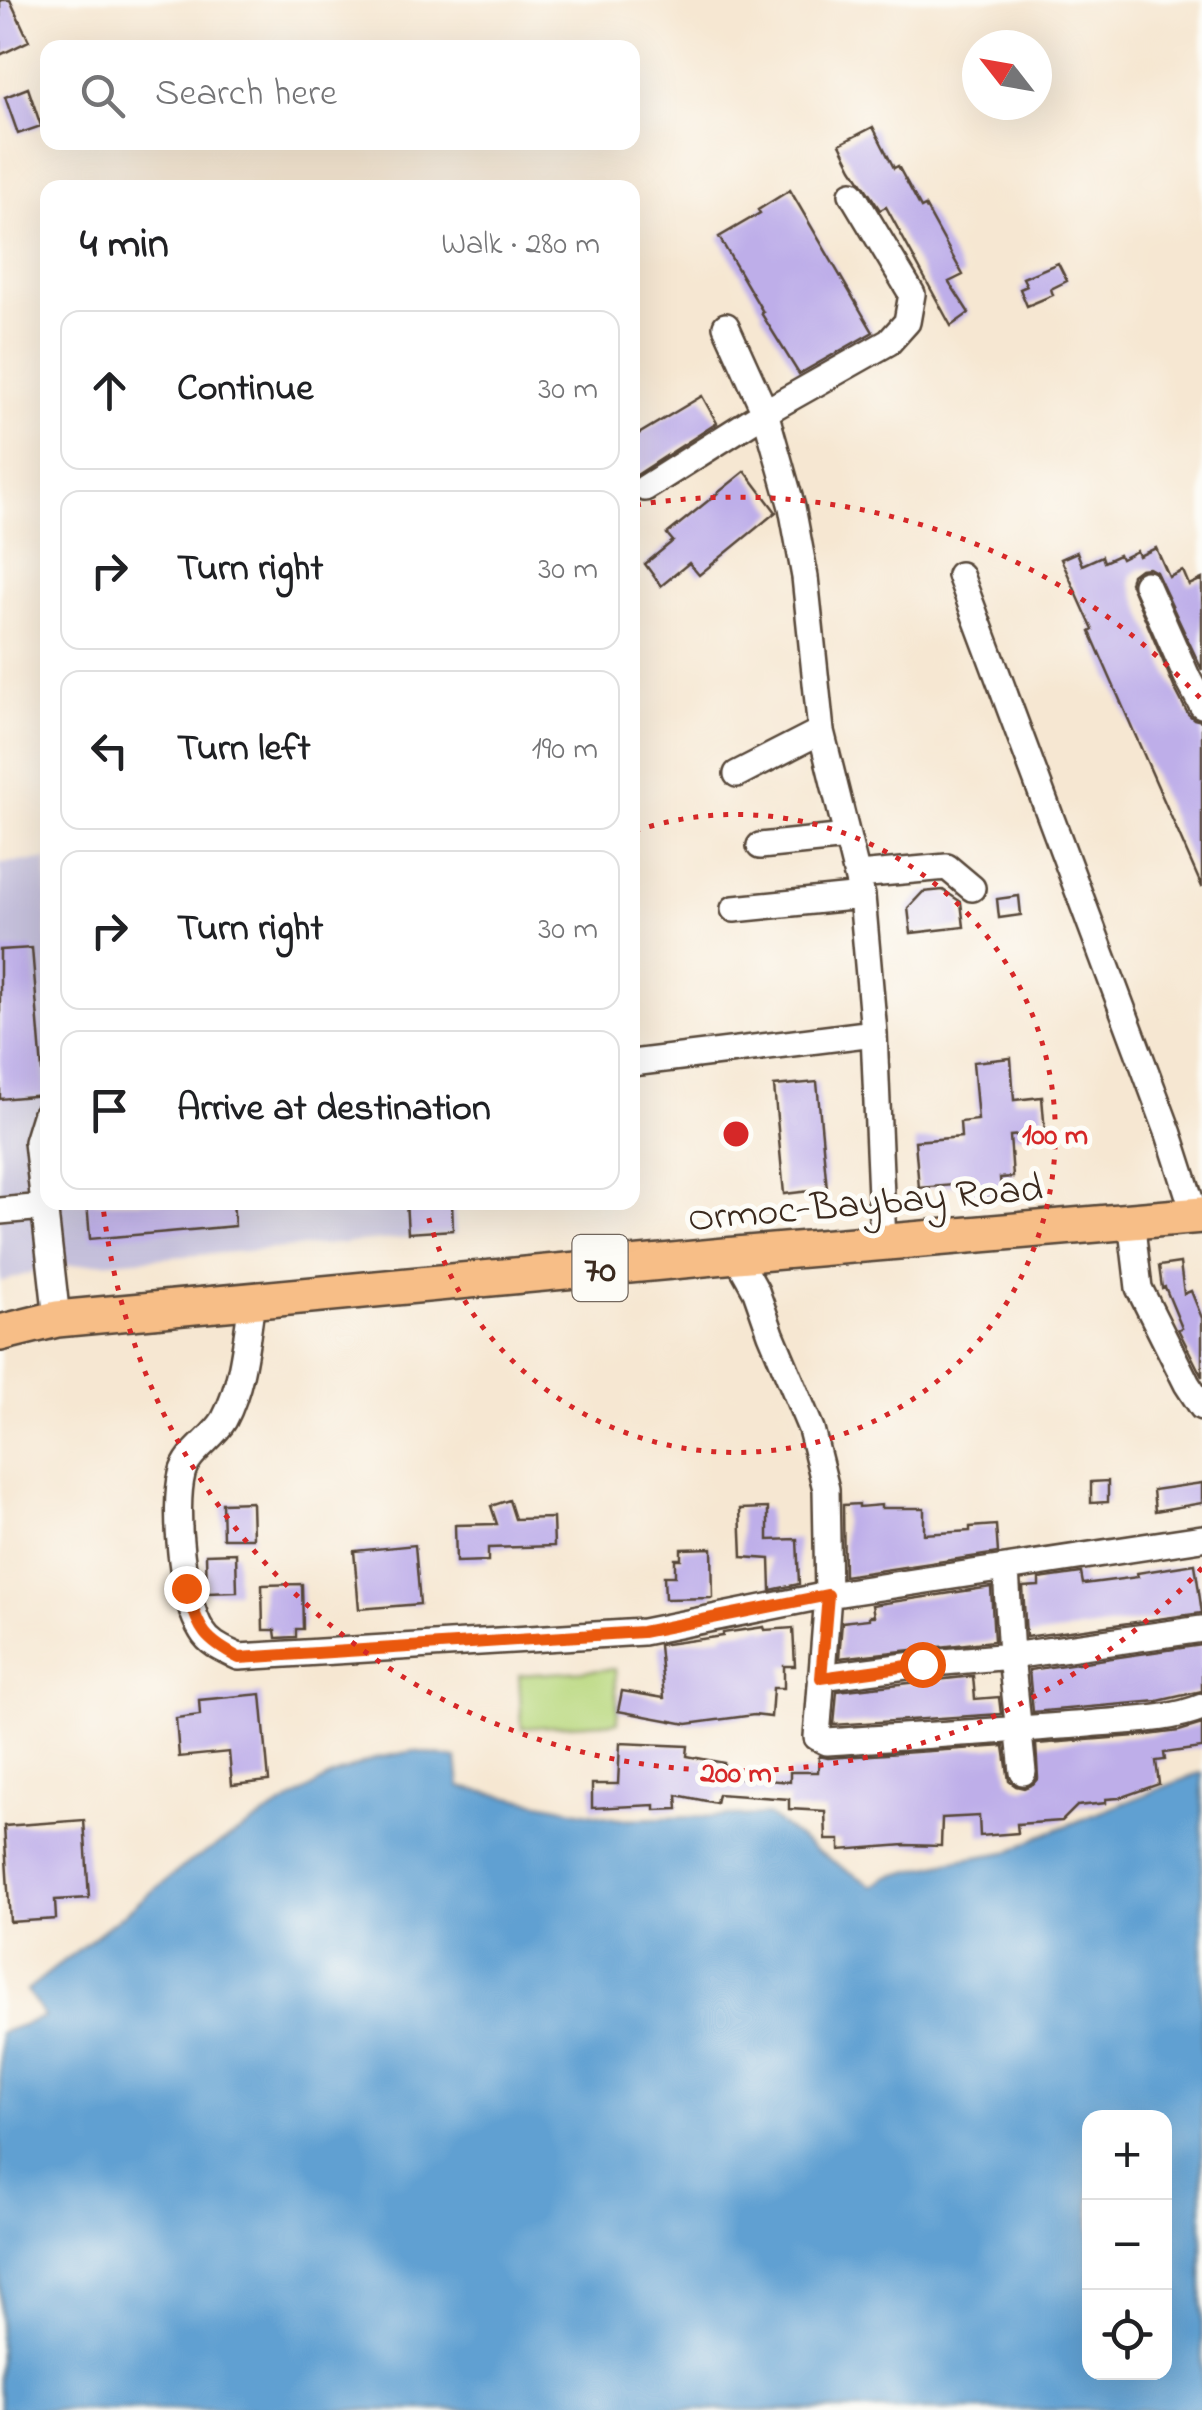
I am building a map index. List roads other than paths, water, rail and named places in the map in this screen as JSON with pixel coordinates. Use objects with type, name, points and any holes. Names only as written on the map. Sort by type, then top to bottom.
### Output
[{"type":"highway","name":"Ormoc-Baybay Road","points":[[0,1333],[56,1319],[1198,1215]]},
{"type":"street","points":[[645,488],[765,412],[889,342],[907,322],[912,294],[852,194]]},
{"type":"street","points":[[726,326],[765,412],[792,507],[805,577],[821,731],[860,886],[874,1033],[883,1243]]},
{"type":"street","points":[[960,575],[1198,1215]]},
{"type":"street","points":[[1146,584],[1202,706]]},
{"type":"street","points":[[738,774],[821,731]]},
{"type":"street","points":[[760,846],[847,838]]},
{"type":"street","points":[[734,910],[947,868],[972,888]]},
{"type":"street","points":[[640,1062],[874,1033]]},
{"type":"street","points":[[40,1131],[40,1170]]},
{"type":"street","points":[[0,1211],[40,1207]]},
{"type":"street","points":[[44,1210],[56,1319]]},
{"type":"street","points":[[1131,1220],[1139,1288],[1186,1384],[1202,1407]]},
{"type":"street","points":[[736,1255],[756,1291],[811,1429],[826,1489],[828,1595],[818,1736],[827,1742],[1020,1730],[1143,1719],[1202,1707]]},
{"type":"street","points":[[252,1301],[233,1400],[222,1424],[183,1469],[177,1508],[186,1588],[201,1630],[213,1644],[239,1658],[642,1632],[828,1595],[1202,1538]]},
{"type":"street","points":[[1006,1569],[1022,1772]]},
{"type":"street","points":[[821,1678],[1202,1629]]},
{"type":"water","points":[[414,1751],[457,1759],[460,1787],[619,1819],[768,1815],[873,1886],[888,1877],[1012,1851],[1202,1772],[1202,2410],[0,2410],[0,2033],[44,2017],[27,1990],[187,1864],[331,1776],[377,1758]]}]
